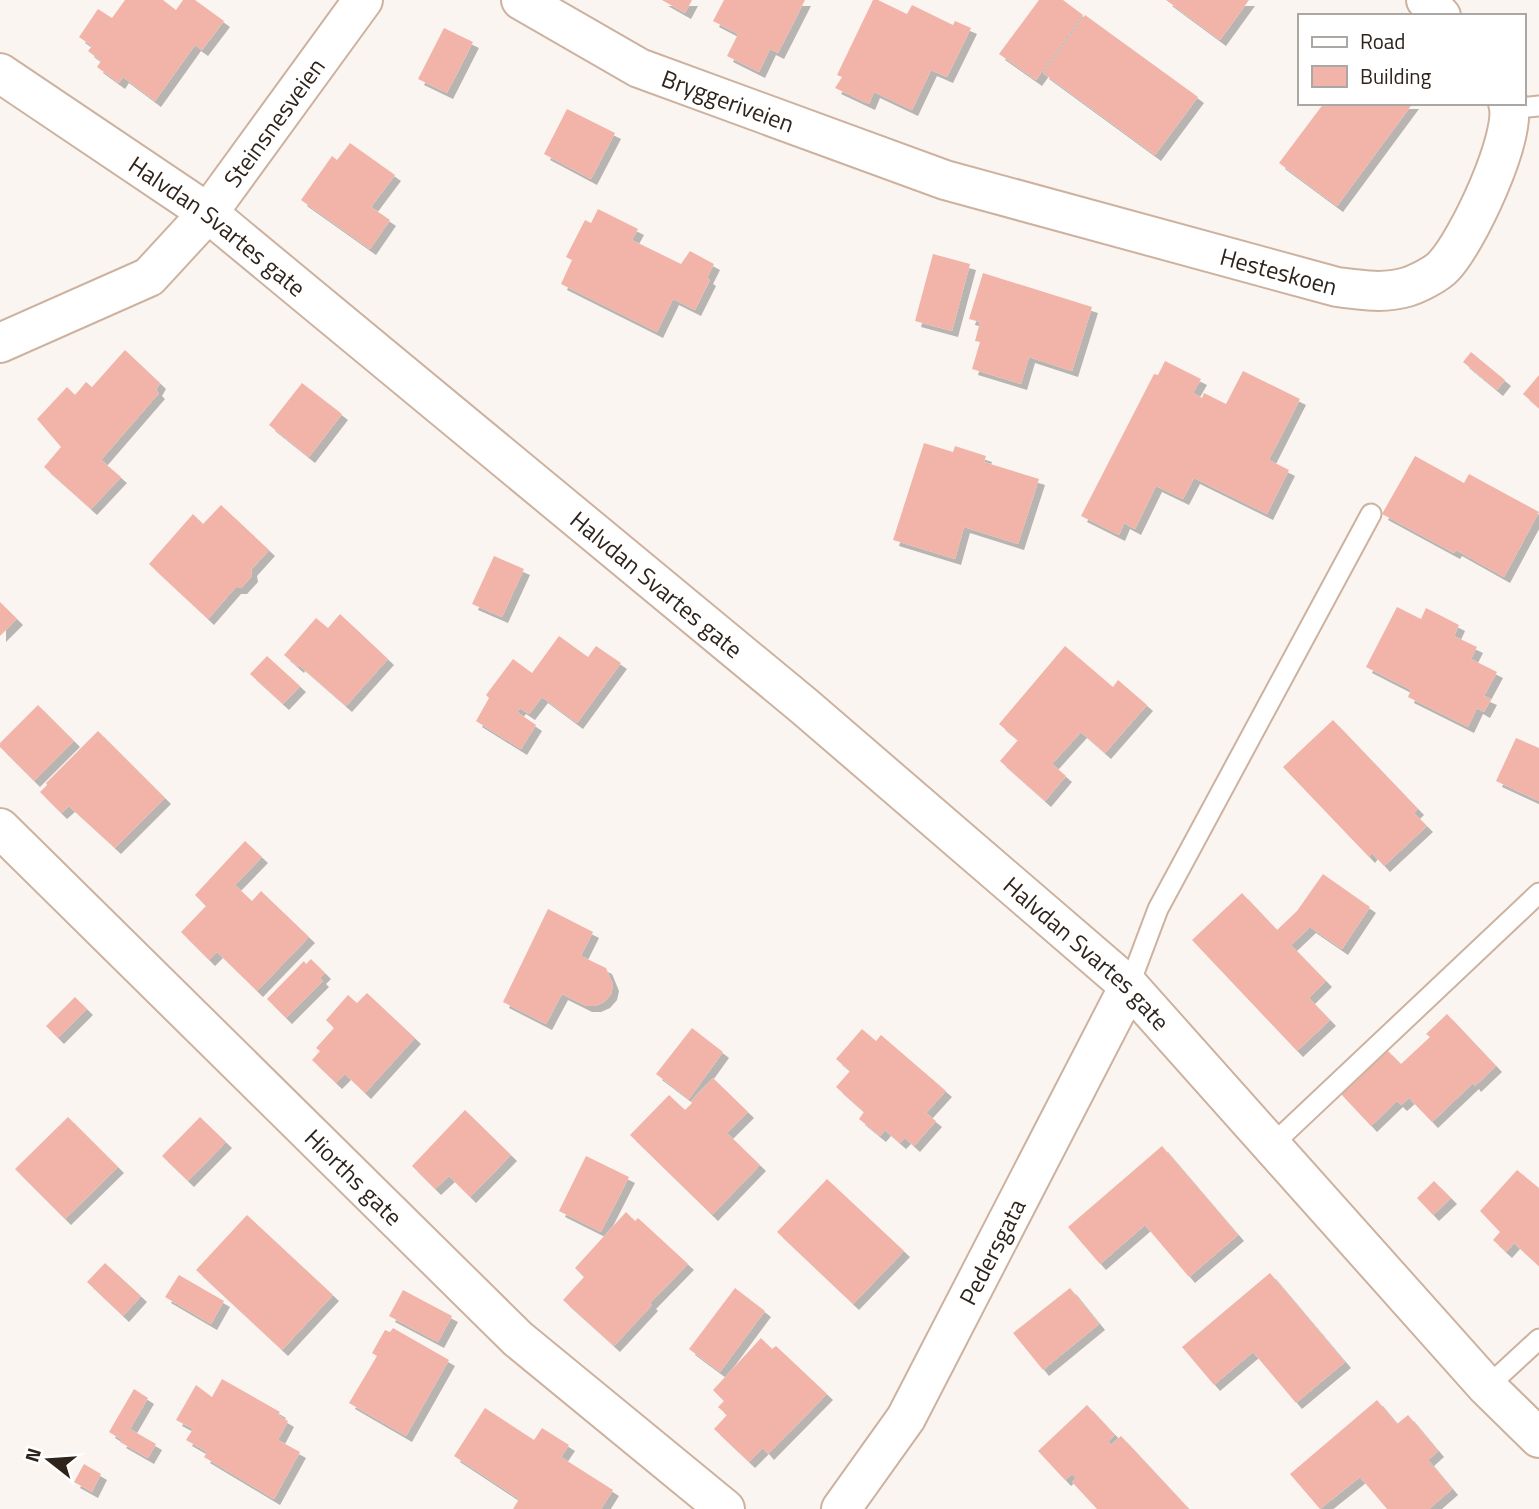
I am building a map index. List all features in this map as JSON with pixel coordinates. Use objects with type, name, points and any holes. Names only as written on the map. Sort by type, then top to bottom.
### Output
[{"type":"street","name":"Steinsnesveien","points":[[0,343],[149,276],[208,213],[363,0]]},
{"type":"street","name":"Bryggeriveien","points":[[521,0],[639,68],[945,180]]},
{"type":"street","points":[[1426,0],[1439,14]]},
{"type":"street","name":"Halvdan Svartes gate","points":[[0,73],[208,213],[804,706],[1129,986],[1487,1387],[1539,1438]]},
{"type":"street","name":"Hesteskoen","points":[[945,180],[1337,287],[1375,292],[1408,287],[1444,267],[1468,230],[1498,164],[1519,106]]},
{"type":"street","name":"Hiorths gate","points":[[0,828],[518,1339],[725,1509]]},
{"type":"street","name":"Pedersgata","points":[[841,1509],[906,1418],[1129,986]]},
{"type":"lane","points":[[1129,986],[1158,909],[1371,514]]},
{"type":"lane","points":[[1272,1145],[1539,893]]},
{"type":"lane","points":[[1487,1387],[1539,1339]]},
{"type":"building","points":[[125,0],[163,0],[176,10],[183,0],[195,0],[224,21],[202,50],[195,45],[155,101],[123,77],[119,83],[97,67],[101,61],[88,51],[92,46],[79,37],[98,9],[112,18]]},
{"type":"building","points":[[662,0],[692,0],[685,13]]},
{"type":"building","points":[[724,0],[805,0],[778,53],[770,49],[759,72],[727,56],[738,34],[713,21]]},
{"type":"building","points":[[873,0],[907,14],[912,5],[953,25],[955,21],[971,28],[947,77],[931,70],[912,110],[874,92],[869,104],[835,88],[842,77],[837,75]]},
{"type":"building","points":[[1039,0],[1063,0],[1083,15],[1036,80],[999,54]]},
{"type":"building","points":[[1166,0],[1249,0],[1220,40]]},
{"type":"building","points":[[1085,15],[1198,97],[1155,155],[1043,73]]},
{"type":"building","points":[[444,28],[473,42],[447,93],[418,79]]},
{"type":"building","points":[[1322,105],[1412,105],[1337,206],[1279,163]]},
{"type":"building","points":[[567,109],[615,133],[591,179],[544,154]]},
{"type":"building","points":[[350,143],[395,175],[371,207],[390,220],[370,249],[301,200],[332,156],[337,160]]},
{"type":"building","points":[[598,209],[638,229],[632,240],[681,264],[690,251],[714,264],[707,278],[710,280],[695,310],[673,299],[657,332],[561,284],[572,260],[566,257],[585,220],[591,223]]},
{"type":"building","points":[[933,254],[970,264],[952,331],[915,321]]},
{"type":"building","points":[[983,273],[1092,307],[1072,371],[1029,357],[1021,384],[972,369],[980,342],[975,341],[980,322],[969,319]]},
{"type":"building","points":[[125,350],[160,383],[156,390],[159,393],[101,460],[121,477],[91,509],[44,467],[61,447],[37,419],[67,387],[75,395],[86,382],[92,387]]},
{"type":"building","points":[[1471,352],[1505,380],[1497,390],[1463,362]]},
{"type":"building","points":[[1165,361],[1201,379],[1193,393],[1202,398],[1204,393],[1226,404],[1243,371],[1300,399],[1269,460],[1289,470],[1267,514],[1194,478],[1183,499],[1156,486],[1135,529],[1124,523],[1119,535],[1081,516],[1154,374],[1158,375]]},
{"type":"building","points":[[1539,375],[1539,408],[1523,394]]},
{"type":"building","points":[[302,383],[342,414],[309,457],[269,425]]},
{"type":"building","points":[[924,443],[953,452],[955,446],[986,456],[984,462],[1039,479],[1018,544],[964,527],[955,559],[893,540]]},
{"type":"building","points":[[1415,456],[1464,483],[1469,474],[1539,512],[1504,577],[1382,514]]},
{"type":"building","points":[[221,505],[269,550],[251,570],[252,576],[241,588],[235,588],[208,619],[149,564],[193,514],[203,524]]},
{"type":"building","points":[[494,556],[524,569],[502,617],[472,604]]},
{"type":"building","points":[[0,602],[17,619],[0,636]]},
{"type":"building","points":[[1397,607],[1421,619],[1426,608],[1459,625],[1454,636],[1477,647],[1471,659],[1497,672],[1484,696],[1491,699],[1484,712],[1477,708],[1468,727],[1408,697],[1411,690],[1366,667]]},
{"type":"building","points":[[340,614],[388,659],[346,706],[284,655],[316,618],[328,628]]},
{"type":"building","points":[[559,636],[588,657],[596,646],[621,663],[577,723],[542,697],[529,714],[520,708],[517,712],[536,725],[521,749],[476,721],[489,698],[486,695],[513,659],[532,673]]},
{"type":"building","points":[[1065,646],[1113,687],[1118,680],[1147,705],[1105,753],[1081,732],[1052,764],[1066,776],[1045,801],[1000,761],[1018,740],[999,724]]},
{"type":"building","points":[[267,656],[300,686],[283,704],[250,674]]},
{"type":"building","points":[[38,705],[74,741],[34,781],[0,747],[0,743]]},
{"type":"building","points":[[1333,720],[1418,809],[1414,813],[1427,826],[1384,866],[1372,853],[1369,857],[1283,767]]},
{"type":"building","points":[[98,731],[165,798],[115,848],[69,806],[61,813],[40,792]]},
{"type":"building","points":[[1516,738],[1539,748],[1539,801],[1496,781]]},
{"type":"building","points":[[245,841],[262,857],[235,885],[252,901],[261,891],[309,937],[257,991],[217,952],[209,960],[181,932],[206,906],[195,895]]},
{"type":"building","points":[[1323,874],[1370,907],[1342,949],[1310,927],[1291,945],[1326,981],[1309,998],[1330,1020],[1297,1051],[1192,940],[1242,893],[1277,930],[1297,911]]},
{"type":"building","points":[[548,909],[593,932],[581,956],[606,968],[613,985],[611,994],[604,1002],[595,1006],[586,1006],[562,994],[546,1024],[503,1002]]},
{"type":"building","points":[[311,959],[325,973],[320,978],[323,981],[286,1018],[267,999],[304,961],[306,964]]},
{"type":"building","points":[[367,993],[415,1038],[365,1093],[345,1074],[336,1083],[312,1060],[320,1051],[316,1048],[334,1028],[326,1020],[348,995],[357,1003]]},
{"type":"building","points":[[75,997],[87,1009],[58,1038],[46,1026]]},
{"type":"building","points":[[1447,1014],[1496,1066],[1475,1086],[1473,1083],[1432,1122],[1409,1098],[1401,1105],[1397,1101],[1371,1126],[1340,1093],[1386,1049],[1401,1064],[1430,1037],[1426,1034]]},
{"type":"building","points":[[692,1028],[723,1052],[689,1099],[656,1074]]},
{"type":"building","points":[[862,1029],[876,1041],[881,1035],[946,1091],[926,1113],[936,1121],[914,1146],[905,1138],[900,1143],[885,1130],[880,1136],[859,1119],[864,1112],[836,1087],[850,1071],[836,1059]]},
{"type":"building","points":[[713,1078],[748,1112],[727,1133],[760,1165],[712,1215],[630,1135],[669,1095],[685,1110]]},
{"type":"building","points":[[465,1110],[511,1155],[470,1197],[449,1176],[435,1189],[412,1166]]},
{"type":"building","points":[[68,1117],[118,1167],[65,1219],[15,1169]]},
{"type":"building","points":[[200,1117],[226,1142],[188,1181],[162,1156]]},
{"type":"building","points":[[1162,1146],[1238,1235],[1189,1277],[1145,1225],[1100,1264],[1068,1227]]},
{"type":"building","points":[[586,1156],[629,1177],[601,1232],[559,1211]]},
{"type":"building","points":[[1517,1170],[1539,1188],[1539,1266],[1514,1243],[1506,1252],[1493,1240],[1500,1232],[1480,1211]]},
{"type":"building","points":[[827,1179],[904,1251],[853,1304],[777,1232]]},
{"type":"building","points":[[1434,1181],[1451,1198],[1433,1215],[1417,1198]]},
{"type":"building","points":[[626,1212],[635,1221],[638,1218],[688,1264],[614,1346],[563,1300],[584,1277],[575,1268]]},
{"type":"building","points":[[247,1215],[333,1295],[282,1350],[196,1270]]},
{"type":"building","points":[[105,1263],[141,1296],[123,1316],[87,1282]]},
{"type":"building","points":[[1270,1273],[1345,1362],[1296,1403],[1253,1352],[1214,1385],[1182,1347]]},
{"type":"building","points":[[179,1275],[224,1301],[211,1324],[165,1297]]},
{"type":"building","points":[[735,1288],[765,1311],[720,1372],[689,1349]]},
{"type":"building","points":[[1070,1288],[1099,1324],[1043,1370],[1013,1333]]},
{"type":"building","points":[[403,1290],[452,1316],[438,1342],[389,1316]]},
{"type":"building","points":[[393,1328],[449,1360],[406,1436],[349,1403],[377,1356],[372,1353],[385,1330],[390,1332]]},
{"type":"building","points":[[761,1338],[772,1349],[776,1346],[827,1394],[768,1454],[763,1448],[749,1462],[714,1429],[727,1415],[718,1407],[724,1401],[713,1390]]},
{"type":"building","points":[[222,1379],[280,1412],[278,1415],[288,1421],[278,1440],[300,1452],[274,1499],[204,1457],[207,1452],[186,1440],[193,1429],[176,1420],[196,1385],[212,1397]]},
{"type":"building","points":[[134,1389],[148,1398],[130,1429],[156,1444],[148,1458],[120,1442],[122,1440],[109,1432]]},
{"type":"building","points":[[1377,1400],[1397,1424],[1408,1415],[1438,1451],[1428,1460],[1452,1489],[1429,1509],[1387,1509],[1360,1477],[1320,1509],[1290,1474]]},
{"type":"building","points":[[1087,1405],[1115,1435],[1108,1441],[1111,1445],[1121,1436],[1189,1509],[1097,1509],[1072,1482],[1076,1478],[1072,1474],[1065,1480],[1038,1451]]},
{"type":"building","points":[[485,1408],[534,1440],[542,1428],[569,1445],[561,1457],[613,1490],[601,1509],[513,1509],[519,1499],[454,1456]]},
{"type":"building","points":[[84,1464],[101,1474],[92,1492],[74,1482]]}]
